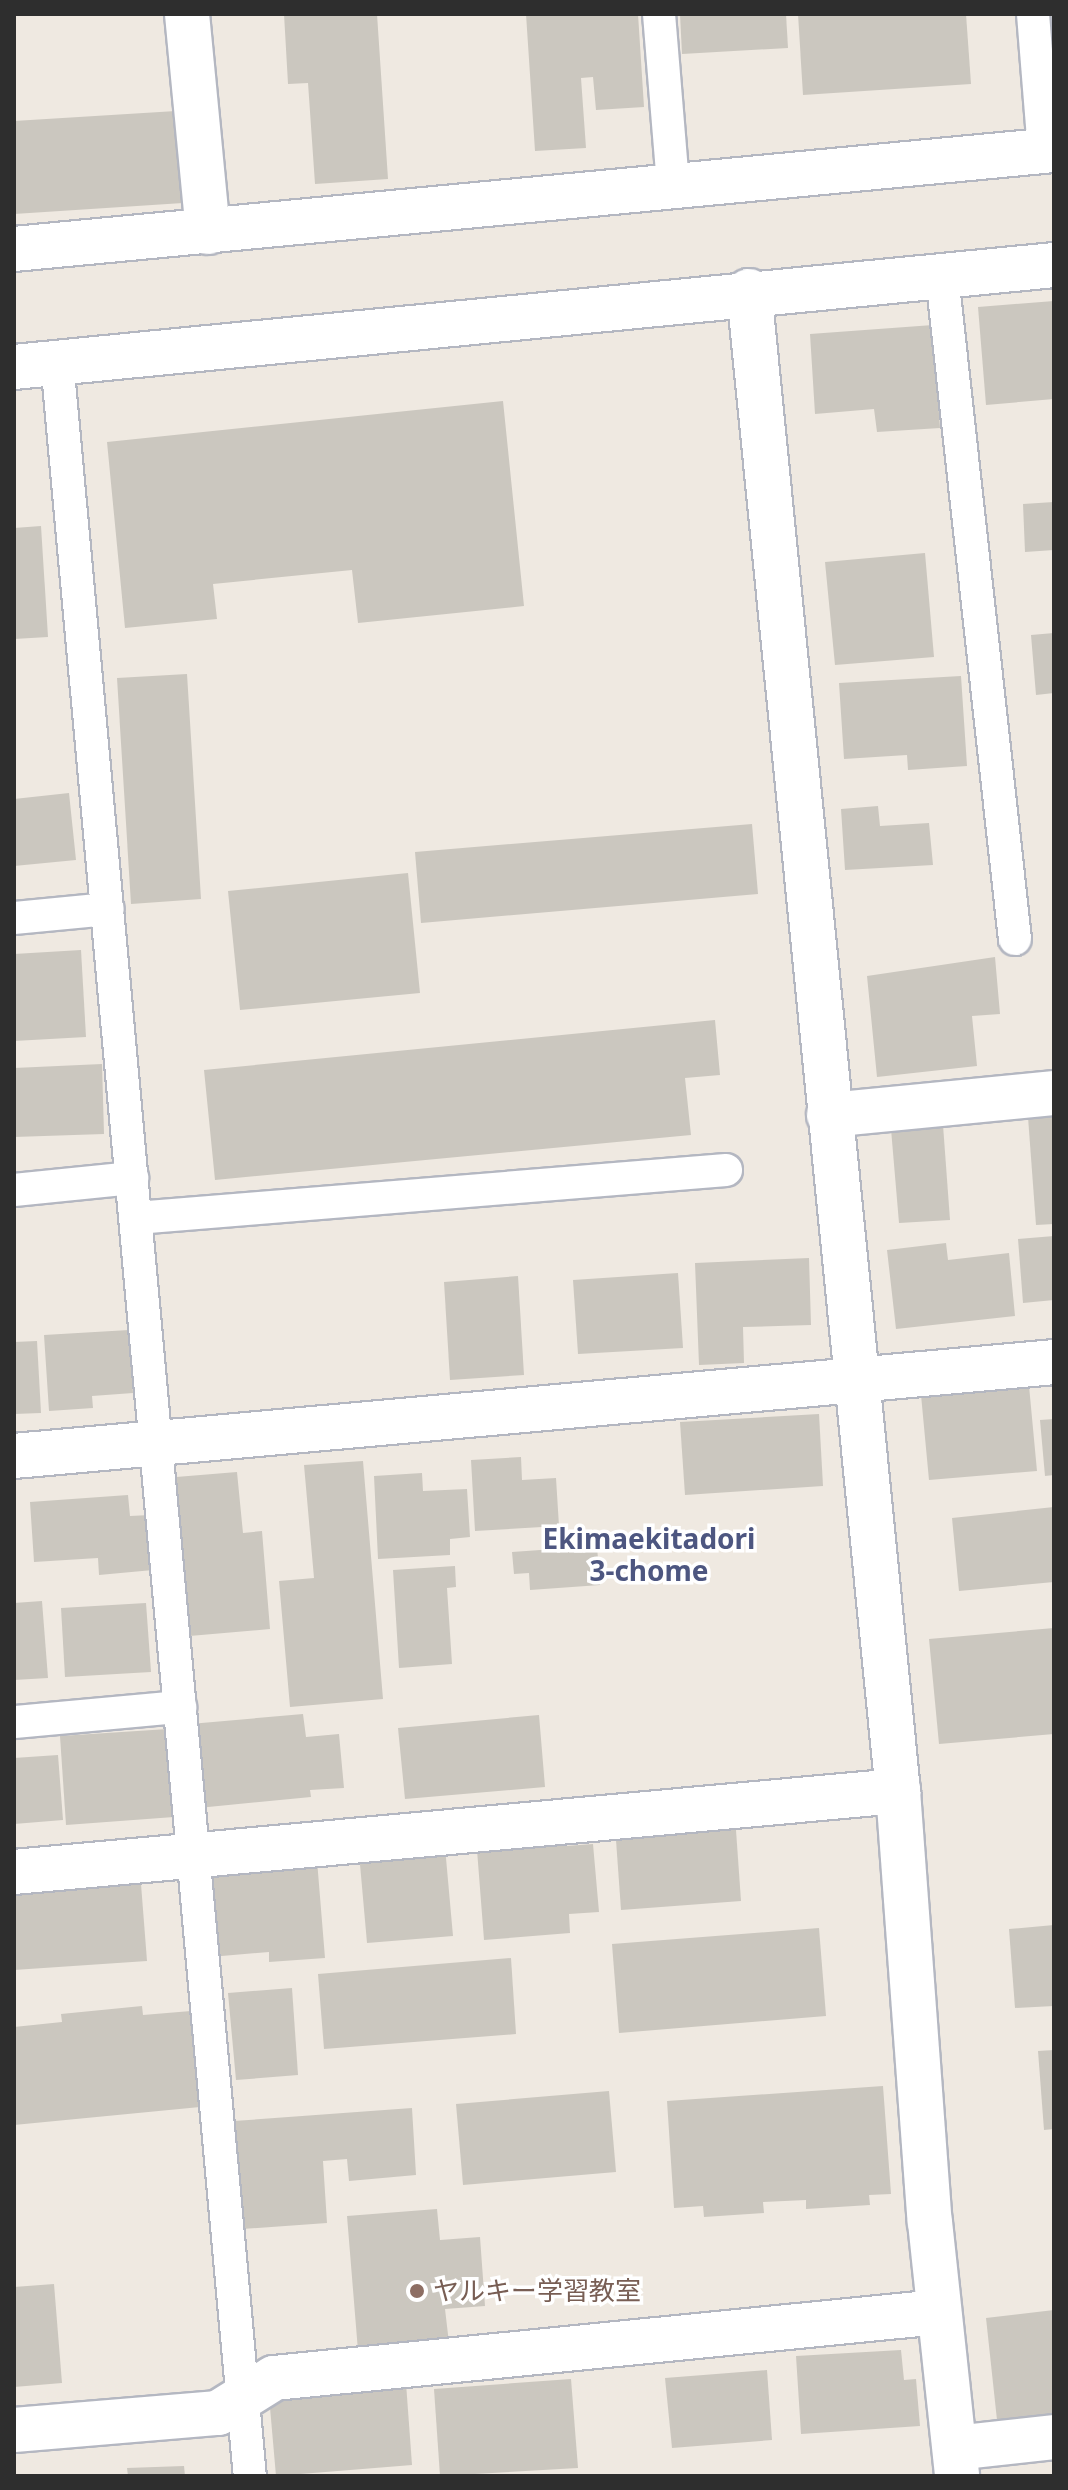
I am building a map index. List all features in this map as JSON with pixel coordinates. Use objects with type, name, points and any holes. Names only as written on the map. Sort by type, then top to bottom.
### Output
[{"type":"street","points":[[187,14],[208,232]]},
{"type":"street","points":[[14,249],[1049,150]]},
{"type":"street","points":[[14,367],[749,291],[1054,265]]},
{"type":"street","points":[[749,291],[854,1379],[898,1791],[939,2312],[956,2462],[1054,2437]]},
{"type":"street","points":[[829,1115],[1054,1093]]},
{"type":"street","points":[[14,1456],[1054,1362]]},
{"type":"street","points":[[14,1872],[898,1791]]},
{"type":"street","points":[[14,2430],[218,2413],[274,2378],[939,2312]]},
{"type":"lane","points":[[659,14],[673,186]]},
{"type":"lane","points":[[1033,14],[1049,150]]},
{"type":"lane","points":[[942,276],[1015,939]]},
{"type":"lane","points":[[57,361],[250,2476]]},
{"type":"lane","points":[[14,918],[108,909]]},
{"type":"lane","points":[[136,1218],[726,1170]]},
{"type":"lane","points":[[14,1190],[132,1178]]},
{"type":"lane","points":[[14,1722],[180,1707]]},
{"type":"building","points":[[284,14],[377,14],[388,179],[315,184],[308,83],[288,84]]},
{"type":"building","points":[[526,14],[638,14],[644,107],[596,110],[593,77],[581,78],[586,148],[535,151]]},
{"type":"building","points":[[680,14],[786,14],[788,48],[682,54]]},
{"type":"building","points":[[798,14],[966,14],[971,84],[803,95]]},
{"type":"building","points":[[176,111],[183,203],[14,214],[14,121]]},
{"type":"building","points":[[1054,301],[1054,399],[986,405],[978,307]]},
{"type":"building","points":[[933,325],[940,428],[877,432],[874,409],[815,414],[810,334]]},
{"type":"building","points":[[503,401],[524,606],[358,623],[352,570],[213,584],[217,619],[125,628],[107,442]]},
{"type":"building","points":[[1054,502],[1054,550],[1025,552],[1023,504]]},
{"type":"building","points":[[41,526],[48,637],[14,639],[14,528]]},
{"type":"building","points":[[925,553],[934,657],[835,665],[825,562]]},
{"type":"building","points":[[1054,633],[1054,693],[1036,695],[1031,635]]},
{"type":"building","points":[[187,674],[201,899],[131,904],[117,678]]},
{"type":"building","points":[[961,676],[967,766],[908,770],[907,755],[844,759],[839,683]]},
{"type":"building","points":[[69,793],[76,860],[14,866],[14,799]]},
{"type":"building","points":[[878,806],[880,826],[929,823],[933,865],[845,870],[841,809]]},
{"type":"building","points":[[752,824],[758,894],[421,923],[415,852]]},
{"type":"building","points":[[408,873],[420,993],[240,1010],[228,891]]},
{"type":"building","points":[[81,950],[86,1037],[14,1041],[14,954]]},
{"type":"building","points":[[995,957],[1000,1014],[972,1016],[977,1066],[877,1077],[867,976]]},
{"type":"building","points":[[715,1020],[720,1075],[685,1078],[691,1135],[215,1180],[204,1070]]},
{"type":"building","points":[[102,1064],[104,1134],[14,1137],[14,1068]]},
{"type":"building","points":[[1054,1115],[1054,1224],[1036,1225],[1028,1117]]},
{"type":"building","points":[[943,1125],[950,1220],[899,1223],[891,1129]]},
{"type":"building","points":[[1054,1236],[1054,1300],[1023,1303],[1018,1239]]},
{"type":"building","points":[[946,1243],[948,1260],[1009,1253],[1015,1316],[896,1329],[887,1250]]},
{"type":"building","points":[[809,1258],[811,1325],[743,1327],[744,1363],[699,1365],[695,1263]]},
{"type":"building","points":[[678,1273],[683,1348],[578,1354],[573,1280]]},
{"type":"building","points":[[518,1276],[524,1375],[450,1380],[444,1282]]},
{"type":"building","points":[[129,1330],[133,1393],[92,1396],[93,1408],[49,1411],[44,1335]]},
{"type":"building","points":[[37,1341],[41,1413],[14,1414],[14,1342]]},
{"type":"building","points":[[1029,1386],[1037,1471],[929,1480],[921,1395]]},
{"type":"building","points":[[819,1414],[823,1486],[685,1495],[680,1422]]},
{"type":"building","points":[[1054,1419],[1054,1475],[1045,1476],[1040,1420]]},
{"type":"building","points":[[521,1457],[522,1480],[556,1478],[559,1526],[475,1531],[471,1460]]},
{"type":"building","points":[[363,1461],[383,1699],[290,1707],[279,1581],[314,1578],[304,1465]]},
{"type":"building","points":[[237,1472],[243,1533],[262,1531],[270,1629],[178,1637],[164,1478]]},
{"type":"building","points":[[422,1473],[423,1491],[467,1489],[470,1537],[450,1539],[450,1555],[378,1559],[374,1476]]},
{"type":"building","points":[[128,1495],[130,1516],[150,1515],[153,1570],[99,1575],[98,1558],[34,1562],[30,1502]]},
{"type":"building","points":[[1054,1507],[1054,1582],[959,1591],[952,1518]]},
{"type":"building","points":[[597,1546],[600,1585],[530,1590],[529,1573],[514,1574],[512,1552]]},
{"type":"building","points":[[455,1566],[456,1587],[447,1588],[452,1664],[399,1668],[393,1570]]},
{"type":"building","points":[[42,1601],[48,1678],[14,1680],[14,1603]]},
{"type":"building","points":[[146,1603],[151,1672],[65,1677],[61,1608]]},
{"type":"building","points":[[1054,1628],[1054,1734],[939,1744],[929,1639]]},
{"type":"building","points":[[303,1714],[306,1737],[339,1734],[344,1788],[310,1790],[311,1797],[198,1808],[190,1724]]},
{"type":"building","points":[[539,1715],[545,1787],[405,1799],[398,1728]]},
{"type":"building","points":[[168,1729],[174,1817],[66,1825],[60,1736]]},
{"type":"building","points":[[58,1755],[63,1820],[14,1824],[14,1758]]},
{"type":"building","points":[[735,1816],[741,1901],[621,1910],[615,1826]]},
{"type":"building","points":[[564,1831],[566,1846],[593,1844],[599,1912],[569,1914],[570,1933],[484,1940],[476,1837]]},
{"type":"building","points":[[445,1847],[453,1936],[367,1943],[359,1853]]},
{"type":"building","points":[[317,1860],[325,1958],[269,1962],[269,1952],[210,1957],[203,1870]]},
{"type":"building","points":[[141,1884],[147,1961],[14,1970],[14,1893]]},
{"type":"building","points":[[1054,1925],[1054,2006],[1015,2008],[1009,1929]]},
{"type":"building","points":[[819,1928],[826,2016],[619,2033],[612,1944]]},
{"type":"building","points":[[511,1958],[516,2034],[324,2049],[318,1974]]},
{"type":"building","points":[[292,1988],[298,2075],[236,2080],[228,1993]]},
{"type":"building","points":[[142,2006],[143,2015],[191,2011],[200,2107],[14,2125],[14,2027],[62,2022],[61,2014]]},
{"type":"building","points":[[1054,2050],[1054,2129],[1044,2130],[1038,2051]]},
{"type":"building","points":[[883,2086],[891,2194],[869,2195],[870,2205],[806,2209],[806,2200],[763,2202],[764,2213],[704,2217],[703,2206],[674,2208],[667,2101]]},
{"type":"building","points":[[609,2091],[616,2172],[463,2185],[456,2104]]},
{"type":"building","points":[[412,2108],[416,2175],[349,2181],[347,2159],[323,2161],[327,2223],[242,2229],[234,2121]]},
{"type":"building","points":[[437,2209],[440,2240],[480,2237],[485,2306],[445,2309],[449,2343],[358,2351],[347,2216]]},
{"type":"building","points":[[54,2284],[62,2383],[14,2387],[14,2287]]},
{"type":"building","points":[[1054,2310],[1052,2414],[997,2420],[986,2318]]},
{"type":"building","points":[[901,2350],[904,2380],[916,2379],[920,2426],[801,2434],[796,2356]]},
{"type":"building","points":[[767,2370],[772,2440],[672,2448],[665,2378]]},
{"type":"building","points":[[571,2379],[578,2468],[440,2476],[434,2389]]},
{"type":"building","points":[[406,2383],[412,2465],[276,2476],[269,2396]]},
{"type":"building","points":[[184,2466],[185,2476],[128,2476],[127,2468]]},
{"type":"place","name":"ヤルキー学習教室","points":[[417,2291]]},
{"type":"district","name":"Ekimaekitadori 3-chome","points":[[649,1554]]}]
